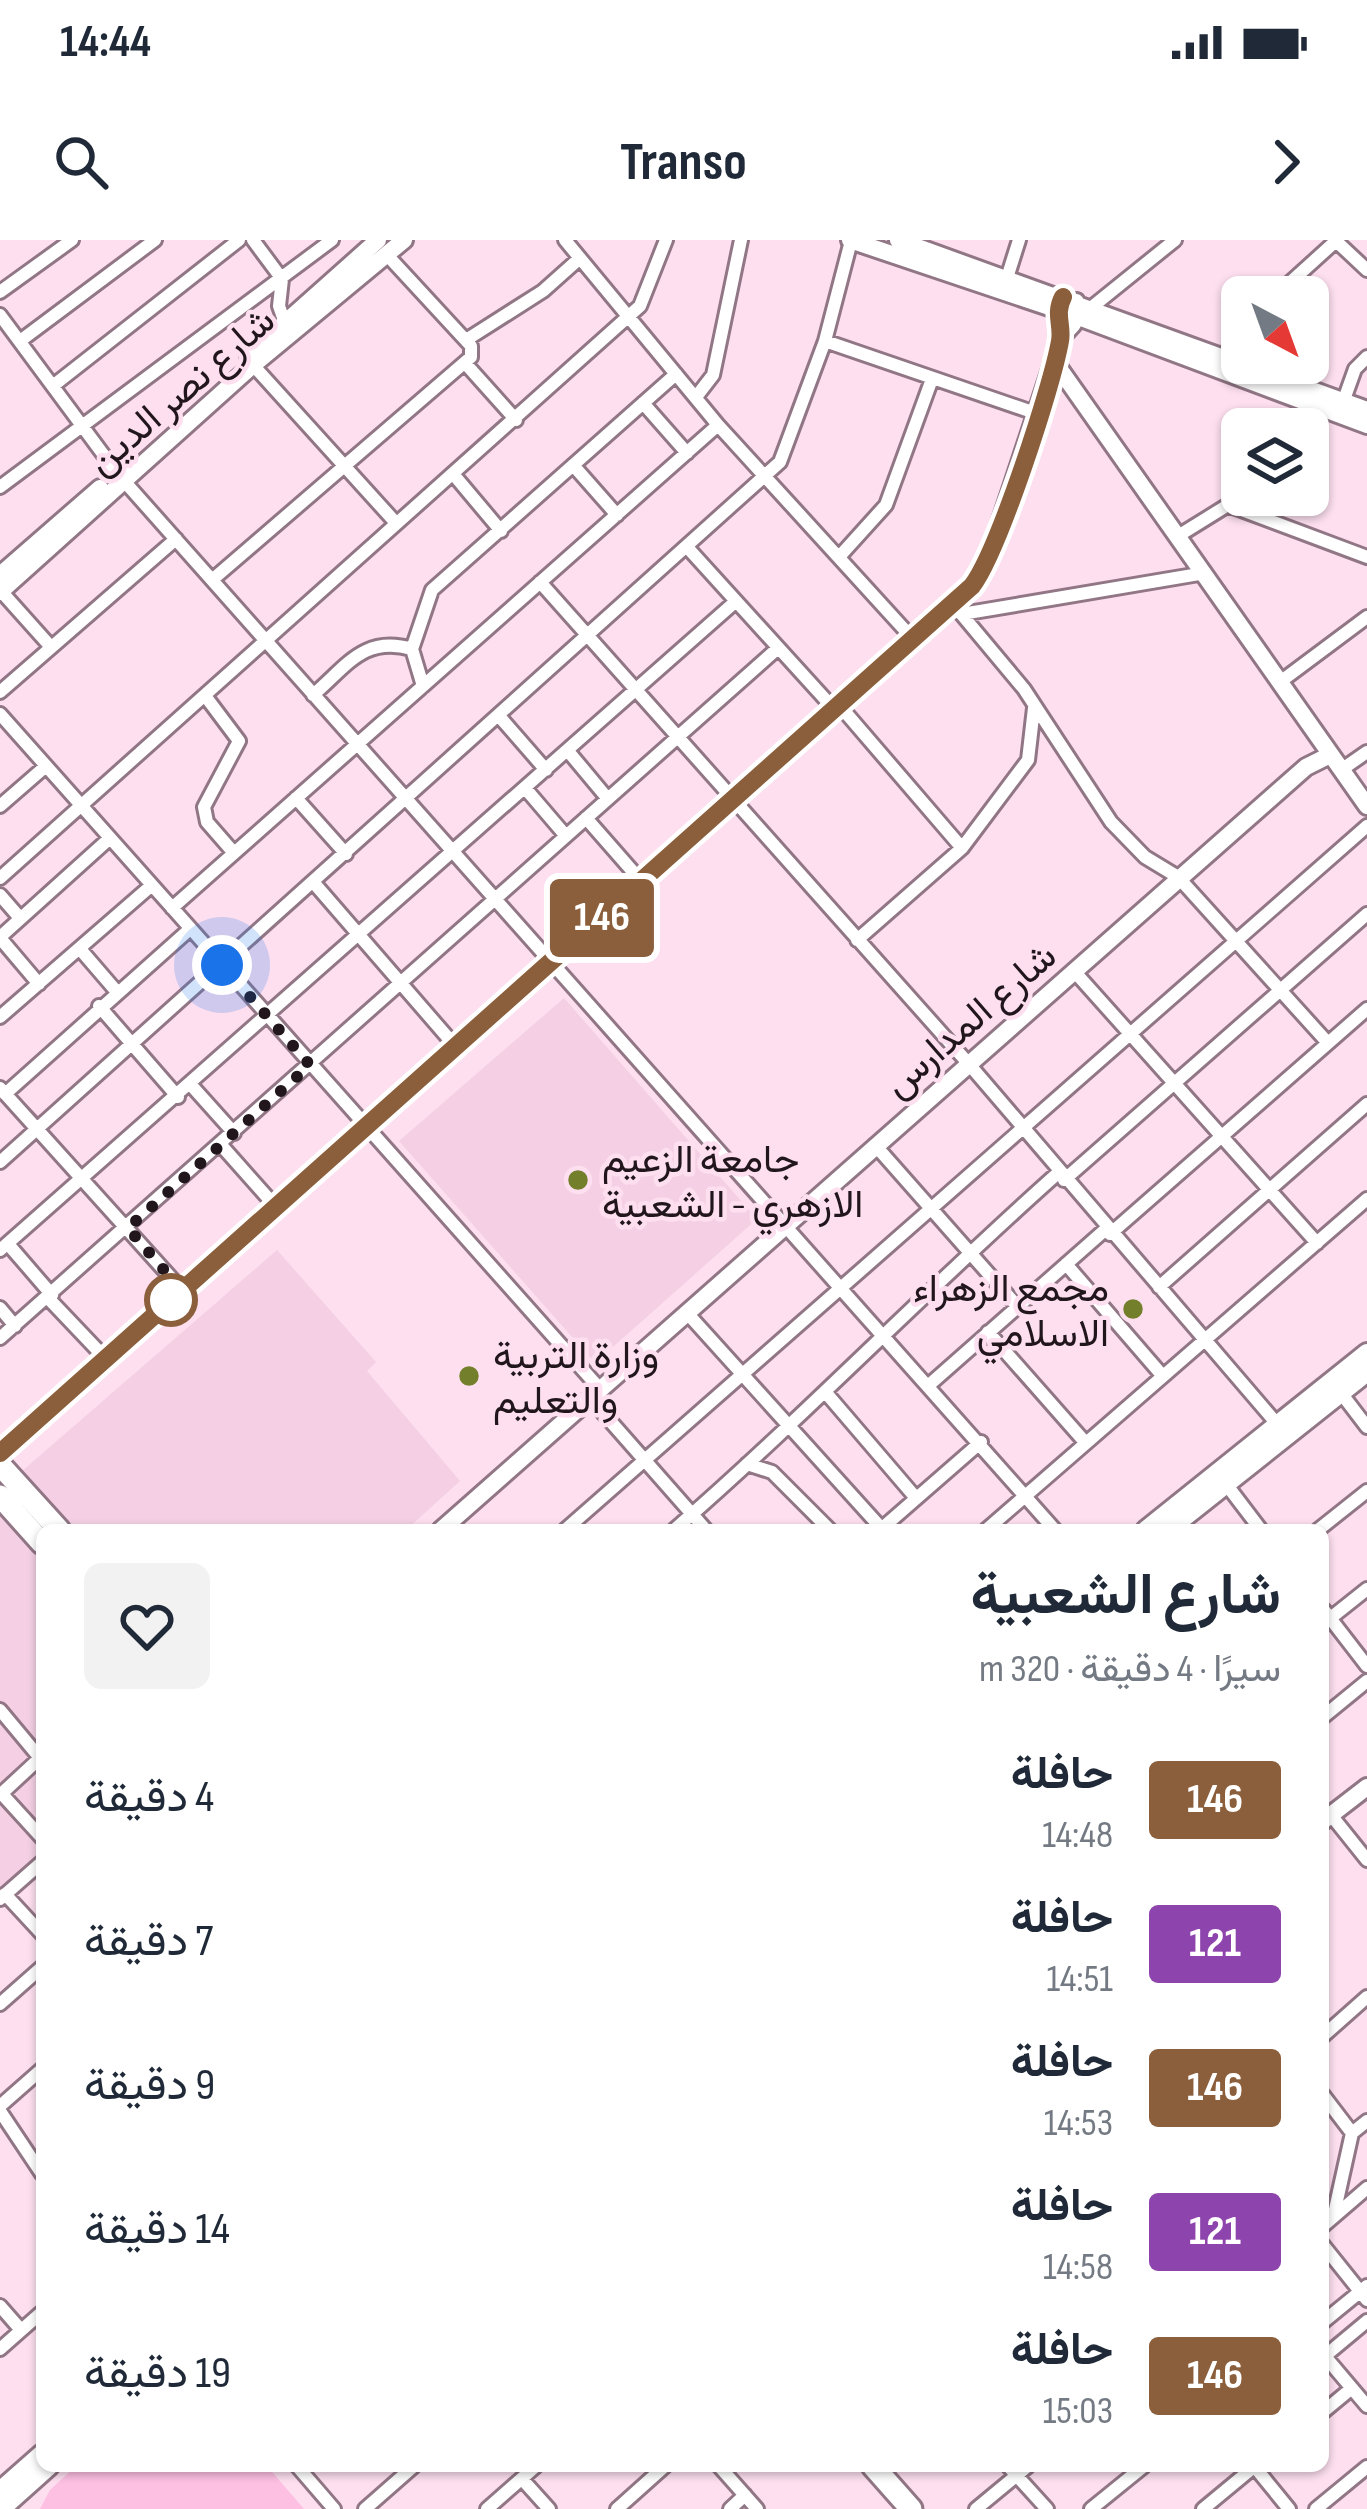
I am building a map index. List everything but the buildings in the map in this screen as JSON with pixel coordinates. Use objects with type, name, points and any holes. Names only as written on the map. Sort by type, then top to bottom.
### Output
[{"type":"highway","points":[[0,1465],[54,1524]]},
{"type":"highway","points":[[0,1496],[36,1536]]},
{"type":"highway","points":[[861,2472],[893,2509]]},
{"type":"highway","points":[[878,2472],[910,2509]]},
{"type":"main road","points":[[1154,1524],[1367,1354]]},
{"type":"main road","points":[[1176,1524],[1367,1372]]},
{"type":"main road","points":[[0,2492],[36,2459]]},
{"type":"main road","points":[[1,2509],[42,2472]]},
{"type":"street","points":[[0,292],[72,240]]},
{"type":"street","points":[[20,341],[155,240]]},
{"type":"street","points":[[55,385],[239,240]]},
{"type":"street","points":[[253,240],[282,279],[279,305],[285,323]]},
{"type":"street","name":"شارع نصر الدين","points":[[0,575],[253,365],[383,248],[404,240]]},
{"type":"street","points":[[565,240],[718,425],[913,639]]},
{"type":"street","points":[[0,878],[629,316],[645,296],[666,240]]},
{"type":"street","points":[[696,398],[712,375],[741,240]]},
{"type":"street","points":[[0,1162],[766,477],[789,447],[825,341],[850,240],[1221,355]]},
{"type":"street","points":[[898,240],[1341,408],[1367,410]]},
{"type":"street","points":[[1007,278],[1019,240]]},
{"type":"street","points":[[0,1453],[913,639],[958,609],[988,560],[1073,306],[1175,240]]},
{"type":"street","points":[[1297,276],[1336,240],[1367,270]]},
{"type":"street","points":[[0,487],[329,242],[355,272]]},
{"type":"street","points":[[212,580],[465,363],[472,352],[383,248]]},
{"type":"street","points":[[466,340],[543,291],[580,258]]},
{"type":"street","name":"شارع نصر الدين","points":[[1,591],[285,323],[355,272]]},
{"type":"street","points":[[0,315],[121,477],[1050,1524]]},
{"type":"street","points":[[825,341],[1038,414]]},
{"type":"street","points":[[1341,408],[1355,369],[1367,357]]},
{"type":"street","points":[[1054,361],[1367,806]]},
{"type":"street","points":[[465,363],[516,419]]},
{"type":"street","points":[[253,365],[396,524]]},
{"type":"street","points":[[423,686],[412,649],[426,598],[676,374]]},
{"type":"street","points":[[838,557],[886,505],[932,379]]},
{"type":"street","points":[[1287,384],[1367,425]]},
{"type":"street","points":[[644,403],[687,453]]},
{"type":"street","points":[[172,908],[718,425]]},
{"type":"street","points":[[573,465],[617,514]]},
{"type":"street","points":[[454,475],[501,531]]},
{"type":"street","points":[[1178,536],[1228,505],[1367,557]]},
{"type":"street","points":[[0,692],[176,539]]},
{"type":"street","points":[[687,547],[962,848]]},
{"type":"street","points":[[958,609],[1204,573]]},
{"type":"street","points":[[540,582],[968,1063],[1278,1425]]},
{"type":"street","points":[[1,591],[51,647]]},
{"type":"street","points":[[52,1295],[4,1247],[735,602]]},
{"type":"street","points":[[958,609],[1034,707],[1112,821],[1144,856],[1178,877],[1328,1043]]},
{"type":"street","points":[[1280,682],[1367,617]]},
{"type":"street","points":[[313,695],[370,646],[387,642],[412,649]]},
{"type":"street","points":[[0,1338],[778,648]]},
{"type":"street","points":[[206,697],[239,741],[204,807],[207,822],[234,853]]},
{"type":"street","points":[[857,940],[962,848],[1028,760],[1034,707]]},
{"type":"street","points":[[0,714],[5,730],[46,766],[366,1127],[595,1393],[701,1524]]},
{"type":"street","points":[[500,716],[546,770]]},
{"type":"street","points":[[568,751],[608,799]]},
{"type":"street","points":[[1335,762],[1367,752]]},
{"type":"street","name":"شارع المدارس","points":[[449,1524],[1178,877],[1306,767],[1335,762]]},
{"type":"street","points":[[0,806],[46,766]]},
{"type":"street","points":[[525,788],[566,836]]},
{"type":"street","points":[[296,798],[346,854]]},
{"type":"street","points":[[586,818],[642,882]]},
{"type":"street","points":[[572,1524],[1367,826]]},
{"type":"street","points":[[39,984],[0,938],[110,838]]},
{"type":"street","points":[[314,883],[456,1047]]},
{"type":"street","points":[[0,1018],[152,885]]},
{"type":"street","points":[[0,895],[20,918]]},
{"type":"street","points":[[681,1524],[827,1394],[970,1251],[1174,1083],[1367,914]]},
{"type":"street","points":[[182,1291],[3,1091],[190,929]]},
{"type":"street","points":[[80,949],[117,992]]},
{"type":"street","points":[[1074,971],[1317,1243]]},
{"type":"street","points":[[99,1006],[178,1097]]},
{"type":"street","points":[[929,1385],[1367,1009]]},
{"type":"street","points":[[191,1085],[234,1133]]},
{"type":"street","points":[[1160,1287],[1367,1104]]},
{"type":"street","points":[[221,1145],[276,1207]]},
{"type":"street","points":[[875,1145],[1018,1306]]},
{"type":"street","points":[[993,1524],[1367,1199]]},
{"type":"street","points":[[1066,1264],[1161,1374]]},
{"type":"street","points":[[52,1295],[49,1298],[106,1359]]},
{"type":"street","points":[[0,1308],[15,1326]]},
{"type":"street","points":[[688,1314],[877,1524]]},
{"type":"street","points":[[988,1332],[1084,1441]]},
{"type":"street","points":[[1341,1393],[1367,1427]]},
{"type":"street","points":[[827,1394],[916,1498]]},
{"type":"street","points":[[887,1524],[981,1442]]},
{"type":"street","points":[[747,1465],[772,1472],[824,1524]]},
{"type":"street","points":[[1226,1484],[1256,1524]]},
{"type":"street","points":[[1326,1524],[1367,1491]]},
{"type":"street","points":[[1329,1614],[1367,1589]]},
{"type":"street","points":[[1329,1622],[1367,1666]]},
{"type":"street","points":[[1329,1712],[1367,1681]]},
{"type":"street","points":[[0,1710],[36,1753]]},
{"type":"street","points":[[36,1762],[1,1794],[36,1832]]},
{"type":"street","points":[[1329,1816],[1367,1786]]},
{"type":"street","points":[[1329,1820],[1367,1860]]},
{"type":"street","points":[[36,1867],[3,1896],[36,1928]]},
{"type":"street","points":[[0,2004],[36,1972]]},
{"type":"street","points":[[1329,2031],[1367,1997]]},
{"type":"street","points":[[36,2075],[0,2108],[36,2165]]},
{"type":"street","points":[[1329,2103],[1352,2134]]},
{"type":"street","points":[[1334,2214],[1352,2134],[1367,2121]]},
{"type":"street","points":[[1329,2219],[1367,2188]]},
{"type":"street","points":[[1329,2252],[1365,2292],[1329,2318]]},
{"type":"street","points":[[0,2306],[21,2330]]},
{"type":"street","points":[[0,2349],[36,2317]]},
{"type":"street","points":[[1329,2351],[1367,2321]]},
{"type":"street","points":[[1329,2361],[1367,2406]]},
{"type":"street","points":[[1329,2406],[1352,2388]]},
{"type":"street","points":[[1316,2509],[1367,2467]]},
{"type":"street","points":[[303,2472],[334,2509]]},
{"type":"street","points":[[365,2509],[407,2472]]},
{"type":"street","points":[[487,2509],[530,2472]]},
{"type":"street","points":[[617,2509],[658,2472]]},
{"type":"street","points":[[724,2472],[758,2509]]},
{"type":"street","points":[[976,2509],[1011,2472]]},
{"type":"street","points":[[1013,2472],[1047,2509]]},
{"type":"street","points":[[1091,2509],[1137,2472]]},
{"type":"street","points":[[1203,2509],[1247,2472]]},
{"type":"street","points":[[1259,2472],[1289,2509]]},
{"type":"street","points":[[522,2479],[549,2509]]},
{"type":"street","points":[[730,2509],[745,2495]]},
{"type":"shaded area","name":"جامعة الزعيم الازهري - الشعبية","points":[[564,998],[757,1219],[595,1363],[399,1141]]},
{"type":"shaded area","points":[[277,1250],[376,1362],[367,1371],[460,1481],[413,1524],[71,1524],[22,1471]]},
{"type":"shaded area","points":[[0,1512],[36,1552],[36,1860],[0,1892]]},
{"type":"shaded area","points":[[70,2472],[272,2472],[304,2509],[40,2509],[50,2490]]},
{"type":"waterway","points":[[13,1093],[40,1120]]},
{"type":"waterway","points":[[46,1128],[83,1170]]},
{"type":"bus line","name":"146","points":[[0,1453],[972,586],[988,560],[1038,414],[1062,336],[1057,319],[1063,297]]},
{"type":"place","name":"جامعة الزعيم الازهري - الشعبية","points":[[578,1180]]},
{"type":"place","name":"مجمع الزهراء الاسلامي","points":[[1133,1309]]},
{"type":"place","name":"وزارة التربية والتعليم","points":[[469,1376]]},
{"type":"route","points":[[171,1300],[182,1291],[128,1228],[310,1065],[222,965]]}]
